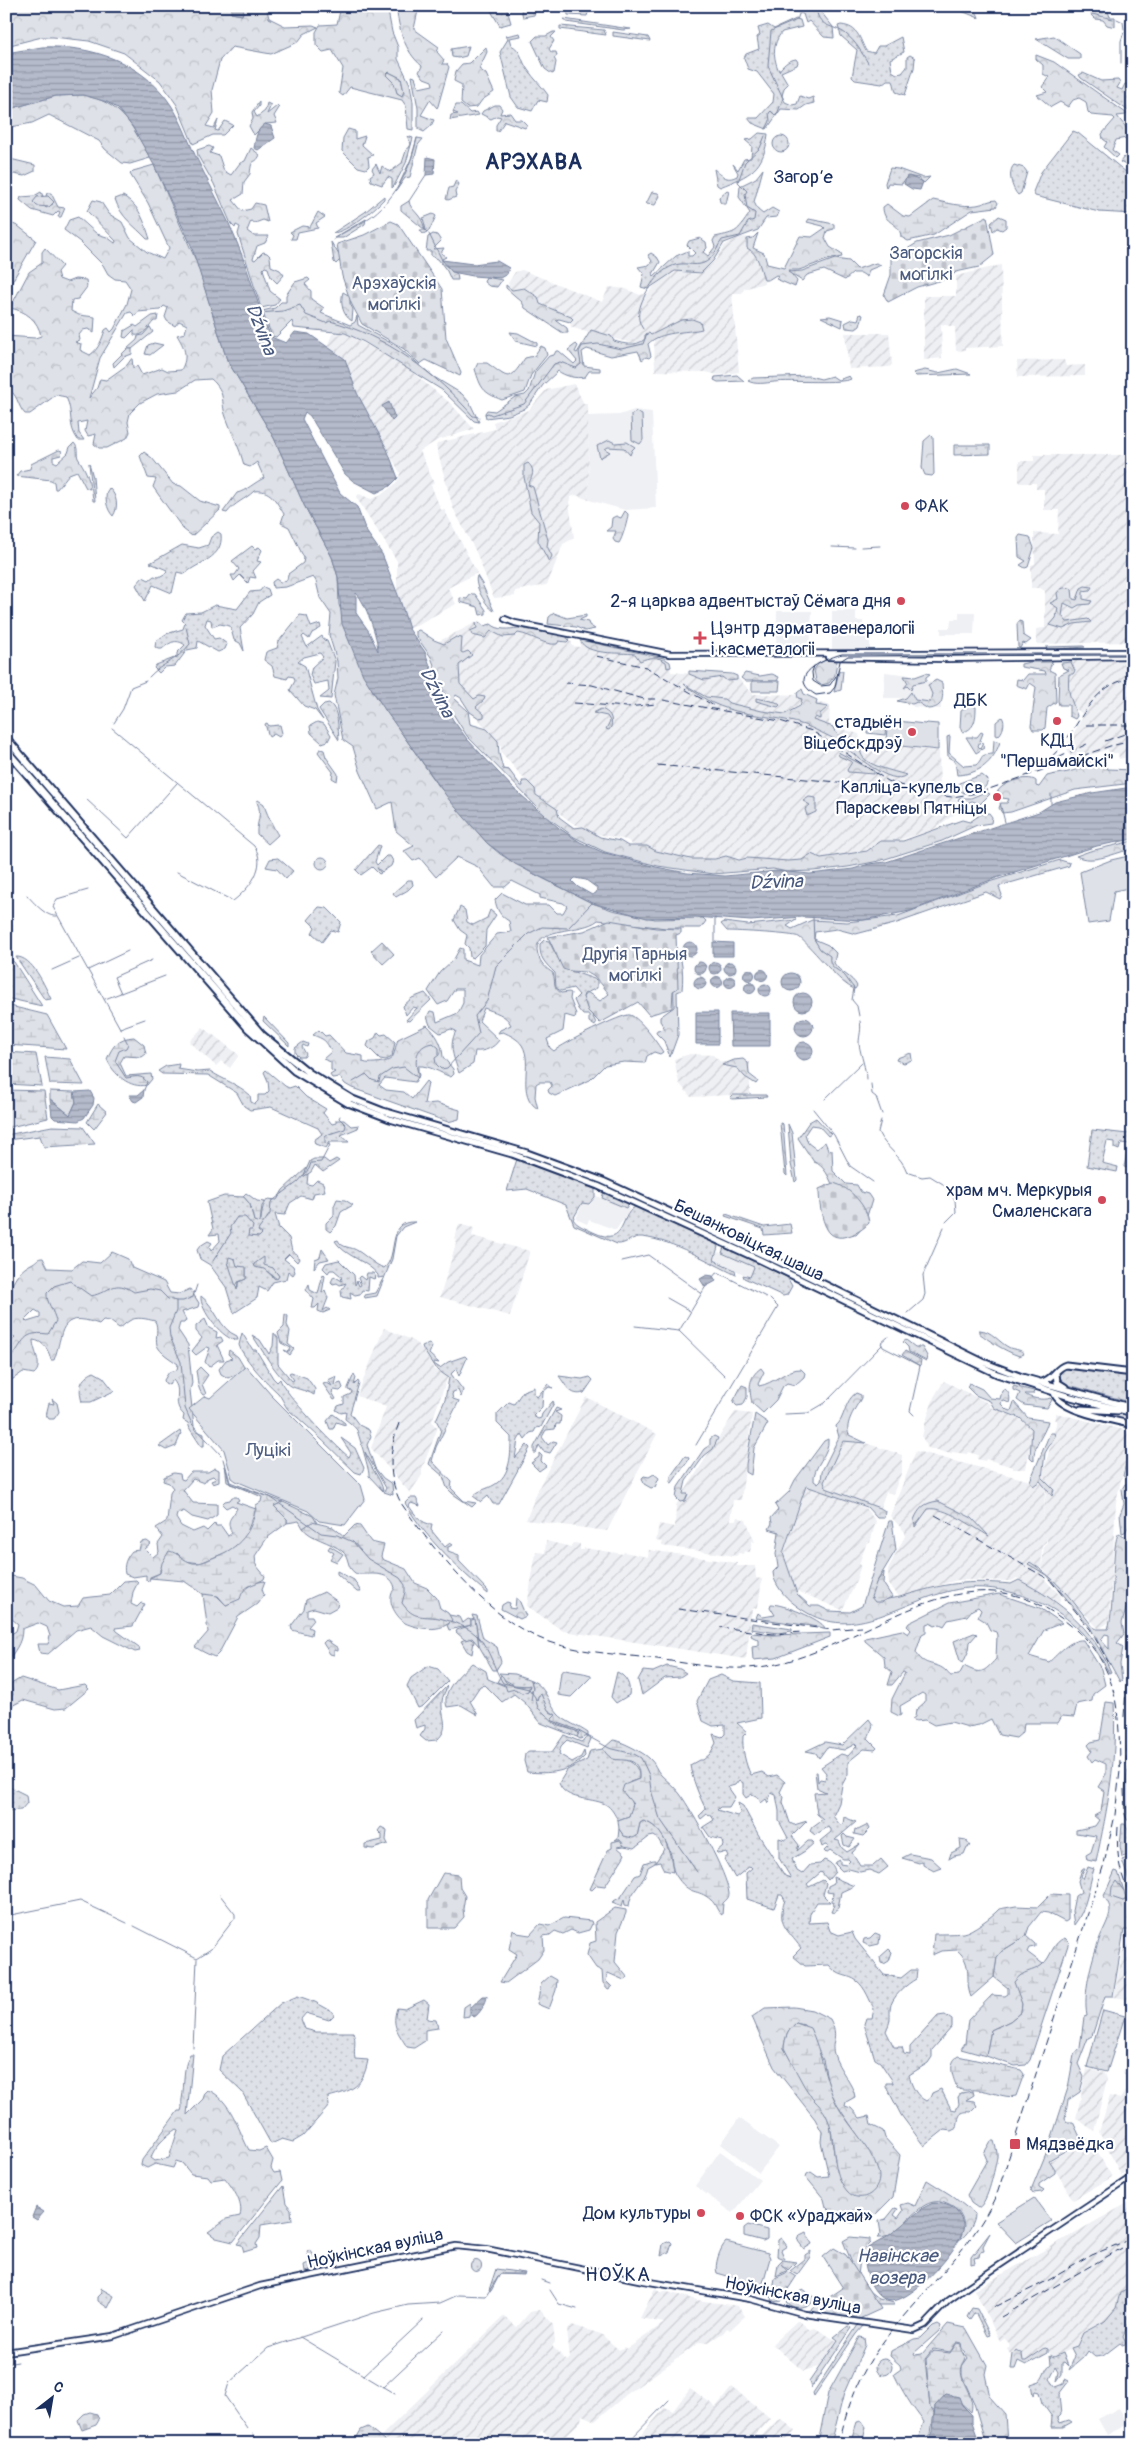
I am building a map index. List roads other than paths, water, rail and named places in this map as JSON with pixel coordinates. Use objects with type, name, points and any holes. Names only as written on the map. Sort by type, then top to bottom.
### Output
[{"type":"highway","points":[[6,738],[262,1035],[308,1073],[349,1100]]},
{"type":"highway","points":[[6,750],[248,1028],[295,1071],[349,1100]]},
{"type":"main road","points":[[505,619],[515,623],[670,654],[946,658],[1133,656]]},
{"type":"main road","points":[[711,655],[1133,652]]},
{"type":"main road","name":"Бешанковіцкая шаша","points":[[349,1100],[527,1153],[623,1189],[966,1354],[1039,1382],[1132,1411]]},
{"type":"main road","name":"Бешанковіцкая шаша","points":[[349,1100],[390,1119],[512,1154],[598,1186],[760,1260],[971,1363],[1005,1377],[1054,1392],[1132,1411]]},
{"type":"main road","points":[[1039,1382],[1052,1379],[1062,1366],[1066,1365],[1133,1373]]},
{"type":"main road","points":[[1056,1373],[1057,1382],[1072,1391]]},
{"type":"main road","points":[[1054,1392],[1054,1396],[1069,1407],[1076,1409],[1089,1411],[1132,1411]]},
{"type":"main road","points":[[1089,1411],[1133,1425]]},
{"type":"main road","name":"Ноўкінская вуліца","points":[[6,2352],[113,2336],[260,2286],[456,2246],[486,2249],[644,2282],[750,2299],[805,2314],[906,2331],[914,2330],[925,2325],[948,2301],[975,2282],[1133,2176]]},
{"type":"water","points":[[232,6],[245,6],[242,15],[231,13]]},
{"type":"water","name":"Dźvina","points":[[42,47],[60,47],[97,53],[131,67],[159,90],[171,105],[234,234],[271,337],[286,343],[295,332],[309,334],[345,359],[357,393],[387,449],[398,478],[390,486],[376,493],[353,481],[345,474],[310,416],[305,412],[302,419],[340,493],[357,507],[366,531],[382,554],[409,629],[425,652],[443,701],[453,720],[467,739],[513,788],[559,828],[580,842],[602,852],[656,867],[687,873],[725,876],[777,871],[810,874],[853,869],[869,864],[886,862],[1039,812],[1055,802],[1092,793],[1133,787],[1133,839],[1097,846],[996,878],[910,911],[863,920],[802,917],[751,921],[695,917],[647,918],[592,903],[515,864],[487,843],[450,801],[385,710],[363,675],[342,624],[338,577],[332,557],[304,505],[274,438],[227,360],[191,245],[154,165],[132,126],[117,108],[107,102],[83,95],[56,96],[6,110],[6,53]],"holes":[[[356,593],[360,597],[370,620],[378,651],[368,630],[356,613]],[[575,878],[586,880],[597,888],[596,893],[592,895],[578,887],[572,881]]]},
{"type":"water","points":[[265,124],[271,126],[275,138],[258,150],[254,148],[256,138],[258,132]]},
{"type":"water","points":[[427,157],[435,159],[434,174],[426,175]]},
{"type":"water","points":[[909,176],[923,182],[920,190],[912,189],[904,184]]},
{"type":"water","points":[[442,260],[473,264],[497,261],[509,268],[507,274],[500,278],[473,276],[452,272]]},
{"type":"water","points":[[389,402],[395,418],[392,421],[382,406]]},
{"type":"water","points":[[687,942],[693,942],[697,949],[693,956],[687,956],[683,952],[683,946]]},
{"type":"water","points":[[713,942],[733,943],[733,956],[713,956]]},
{"type":"water","points":[[698,962],[702,962],[706,968],[702,974],[698,974],[694,970],[694,966]]},
{"type":"water","points":[[713,962],[717,962],[721,968],[717,974],[713,974],[709,970],[709,966]]},
{"type":"water","points":[[728,962],[732,962],[736,968],[732,974],[728,974],[724,970],[724,966]]},
{"type":"water","points":[[749,969],[755,975],[749,981],[743,975]]},
{"type":"water","points":[[762,969],[768,975],[762,981],[756,975]]},
{"type":"water","points":[[787,973],[795,973],[800,978],[798,989],[787,991],[782,986],[782,978]]},
{"type":"water","points":[[717,976],[723,982],[717,988],[711,982]]},
{"type":"water","points":[[730,976],[736,982],[730,988],[724,982]]},
{"type":"water","points":[[698,977],[702,977],[706,983],[702,989],[698,989],[694,985],[694,981]]},
{"type":"water","points":[[750,982],[756,988],[750,994],[744,988]]},
{"type":"water","points":[[765,984],[771,990],[765,996],[759,990]]},
{"type":"water","points":[[799,993],[807,993],[812,998],[810,1009],[799,1011],[794,1006],[794,998]]},
{"type":"water","points":[[696,1012],[718,1012],[718,1044],[696,1044]]},
{"type":"water","points":[[730,1013],[770,1013],[770,1046],[731,1046]]},
{"type":"water","points":[[804,1018],[812,1023],[813,1027],[808,1035],[804,1036],[796,1031],[795,1027],[800,1019]]},
{"type":"water","points":[[800,1042],[808,1042],[813,1047],[811,1058],[800,1060],[795,1055],[795,1047]]},
{"type":"water","points":[[144,1090],[143,1097],[136,1102],[129,1095],[138,1095]]},
{"type":"water","points":[[90,1091],[94,1098],[93,1105],[84,1118],[78,1121],[55,1119],[52,1116],[50,1099],[70,1115],[76,1102],[74,1092]]},
{"type":"water","points":[[707,1275],[713,1276],[716,1281],[705,1287],[700,1279]]},
{"type":"water","points":[[483,1996],[487,1996],[486,2002],[474,2017],[471,2014],[470,2008]]},
{"type":"water","name":"Навінскае возера","points":[[933,2203],[946,2205],[957,2212],[963,2225],[960,2239],[934,2273],[923,2283],[901,2298],[892,2301],[886,2300],[880,2296],[868,2278],[865,2263],[866,2249],[887,2237],[923,2208]]},
{"type":"water","points":[[36,2207],[44,2212],[37,2220],[32,2217]]},
{"type":"water","points":[[946,2394],[959,2397],[962,2405],[972,2415],[972,2422],[980,2444],[926,2444],[933,2432],[935,2406]]},
{"type":"waterway","points":[[766,129],[770,121],[769,113],[771,111],[775,115],[778,112],[783,98],[768,66],[771,31],[797,20],[802,6]]},
{"type":"waterway","points":[[816,6],[819,19],[826,25],[850,37],[868,63]]},
{"type":"waterway","points":[[1092,14],[1113,19]]},
{"type":"waterway","points":[[1117,19],[1123,22],[1124,29]]},
{"type":"waterway","points":[[1121,63],[1121,41],[1124,32]]},
{"type":"waterway","points":[[643,329],[640,323],[639,310],[647,291],[661,273],[680,264],[706,262],[714,255],[722,240],[740,236],[748,222],[754,220],[755,213],[747,208],[745,194],[747,191],[738,182],[745,162],[760,148],[765,136]]},
{"type":"waterway","points":[[333,240],[368,219],[389,199],[407,170],[417,138]]},
{"type":"waterway","points":[[409,201],[426,175]]},
{"type":"waterway","points":[[429,234],[442,260]]},
{"type":"waterway","name":"Dźvina","points":[[260,313],[283,311],[300,305],[306,315],[326,323],[330,321],[350,327],[370,336],[409,358],[443,385],[473,416],[479,417]]},
{"type":"waterway","points":[[485,414],[492,415],[524,404],[554,364],[560,362],[576,368],[581,364],[579,352],[582,346],[598,344],[621,349],[643,344],[647,333]]},
{"type":"waterway","points":[[861,547],[880,546]]},
{"type":"waterway","points":[[832,547],[855,548]]},
{"type":"waterway","points":[[149,677],[159,668],[180,655],[190,644],[186,627]]},
{"type":"waterway","points":[[114,723],[123,709],[131,687],[146,681]]},
{"type":"waterway","points":[[112,728],[254,846],[258,854],[258,869],[255,876],[245,890],[233,901],[177,872]]},
{"type":"waterway","points":[[86,799],[128,838],[177,783]]},
{"type":"waterway","points":[[1051,794],[1051,804]]},
{"type":"waterway","points":[[1000,803],[1005,822]]},
{"type":"waterway","points":[[88,890],[57,899],[53,907],[121,1030]]},
{"type":"waterway","points":[[27,895],[49,915],[57,916]]},
{"type":"waterway","points":[[353,1082],[366,1074],[372,1080],[379,1082],[380,1077],[392,1069],[404,1067],[418,1078],[417,1054],[427,1044],[433,1043],[439,1048],[439,1055],[435,1058],[436,1064],[441,1069],[447,1068],[479,1033],[475,1016],[487,1001],[496,966],[528,934],[542,927],[568,928],[592,903]]},
{"type":"waterway","points":[[813,917],[814,939],[820,949],[830,956],[830,963],[844,975],[854,988],[852,1000],[857,1006],[859,1016]]},
{"type":"waterway","points":[[715,918],[715,942]]},
{"type":"waterway","points":[[88,970],[128,951]]},
{"type":"waterway","points":[[52,970],[79,958]]},
{"type":"waterway","points":[[121,993],[114,977],[152,960]]},
{"type":"waterway","points":[[105,999],[165,976]]},
{"type":"waterway","points":[[120,1028],[145,1019]]},
{"type":"waterway","points":[[860,1021],[859,1044],[866,1080]]},
{"type":"waterway","points":[[124,1036],[128,1044],[126,1048],[119,1051],[115,1061],[126,1078],[138,1077],[145,1079],[147,1082],[144,1090]]},
{"type":"waterway","points":[[825,1099],[862,1063]]},
{"type":"waterway","points":[[871,1084],[872,1094],[876,1097],[882,1114]]},
{"type":"waterway","points":[[813,1109],[834,1135],[850,1166],[873,1182]]},
{"type":"waterway","points":[[213,1261],[231,1233],[230,1227],[237,1217],[245,1217],[253,1226],[252,1230],[249,1230],[248,1236],[259,1237],[262,1234],[258,1231],[270,1214],[271,1202],[298,1182],[309,1169],[311,1163],[321,1162],[330,1145],[325,1143],[325,1137],[345,1129],[346,1125],[339,1118],[340,1116]]},
{"type":"waterway","points":[[881,1120],[878,1132],[901,1161],[907,1172],[922,1177],[930,1176],[943,1184],[955,1200],[956,1212],[946,1222]]},
{"type":"waterway","points":[[908,1313],[923,1300],[925,1294],[923,1275],[944,1227]]},
{"type":"waterway","points":[[622,1261],[648,1255],[701,1293]]},
{"type":"waterway","points":[[713,1277],[717,1272],[766,1297]]},
{"type":"waterway","points":[[6,1362],[27,1337],[38,1333],[48,1334],[56,1321],[47,1296],[47,1293],[54,1286],[70,1281],[91,1296],[116,1286],[121,1286],[134,1292],[150,1289],[160,1291],[168,1299],[183,1301],[193,1297],[197,1285]]},
{"type":"waterway","points":[[635,1326],[679,1331],[706,1286]]},
{"type":"waterway","points":[[667,1298],[690,1311]]},
{"type":"waterway","points":[[696,1445],[778,1307],[770,1299]]},
{"type":"waterway","points":[[176,1301],[176,1311],[169,1328],[170,1337],[181,1362],[185,1408],[192,1424],[221,1455]]},
{"type":"waterway","points":[[679,1331],[725,1376]]},
{"type":"waterway","points":[[888,1337],[881,1343],[883,1347],[920,1366],[910,1411],[914,1415]]},
{"type":"waterway","points":[[785,1414],[808,1413],[825,1403],[882,1345]]},
{"type":"waterway","points":[[223,1459],[230,1484],[270,1497],[321,1533],[337,1535],[353,1542],[368,1559],[400,1578],[405,1585],[402,1603],[410,1612],[418,1616],[450,1621],[465,1627],[475,1634],[485,1646],[503,1683],[529,1689],[535,1697],[538,1708],[553,1721],[575,1729],[609,1748],[634,1754],[641,1758],[649,1775],[651,1790],[660,1819],[697,1872]]},
{"type":"waterway","points":[[134,1926],[197,1958],[211,1949],[235,1918],[235,1914],[220,1895]]},
{"type":"waterway","points":[[6,1916],[80,1901],[127,1923]]},
{"type":"waterway","points":[[193,2048],[197,1959]]},
{"type":"waterway","points":[[247,2428],[225,2396],[229,2383],[268,2348],[374,2313],[408,2305],[440,2303],[458,2295],[486,2296],[500,2274],[524,2274]]},
{"type":"waterway","points":[[541,2280],[549,2283]]},
{"type":"waterway","points":[[550,2290],[559,2304],[577,2309]]},
{"type":"waterway","points":[[363,2376],[423,2320]]},
{"type":"waterway","points":[[383,2387],[444,2330]]},
{"type":"waterway","points":[[300,2337],[395,2394]]},
{"type":"waterway","points":[[6,2364],[18,2362]]},
{"type":"waterway","points":[[626,2444],[669,2400]]},
{"type":"waterway","points":[[253,2434],[260,2444]]},
{"type":"tram line","points":[[1133,654],[842,654],[817,664],[805,675],[804,681],[807,688],[816,695],[830,693],[835,687],[840,661],[848,656],[1133,655]]},
{"type":"tram line","points":[[814,666],[812,672],[813,681],[821,686],[830,685],[836,676]]},
{"type":"railway","points":[[596,656],[646,667],[716,707]]},
{"type":"railway","points":[[1032,768],[1048,760],[1060,748],[1100,693],[1115,684],[1133,678]]},
{"type":"railway","points":[[566,683],[592,685],[644,699],[656,699]]},
{"type":"railway","points":[[663,700],[780,721],[812,731],[888,781],[926,794]]},
{"type":"railway","points":[[574,703],[627,707],[656,704]]},
{"type":"railway","points":[[1086,725],[1133,725]]},
{"type":"railway","points":[[1105,741],[1133,731]]},
{"type":"railway","points":[[920,793],[952,797],[978,793],[1110,746],[1133,741]]},
{"type":"railway","points":[[1058,758],[1087,744]]},
{"type":"railway","points":[[657,765],[880,786]]},
{"type":"railway","points":[[399,1423],[393,1443],[391,1463],[393,1483],[401,1503],[429,1541],[464,1582],[503,1617],[544,1640],[571,1648],[711,1667],[752,1668],[803,1656],[913,1608],[950,1596],[986,1592],[1023,1598],[1061,1618],[1080,1634],[1094,1650],[1104,1667],[1112,1684],[1116,1703],[1120,1767]]},
{"type":"railway","points":[[935,1515],[1050,1580],[1090,1629],[1111,1667]]},
{"type":"railway","points":[[1124,1717],[1133,1602]]},
{"type":"railway","points":[[678,1609],[832,1630],[861,1627]]},
{"type":"railway","points":[[720,1627],[773,1634],[802,1632]]},
{"type":"railway","points":[[1126,1764],[1131,1709]]},
{"type":"railway","points":[[839,2444],[845,2419],[864,2371],[893,2329],[973,2235],[987,2214],[998,2191],[1104,1864],[1115,1815],[1121,1762]]},
{"type":"railway","points":[[1124,1789],[1125,1814],[1133,1835]]},
{"type":"railway","points":[[1118,1827],[1120,1864],[1124,1882],[1133,1899]]},
{"type":"railway","points":[[994,2307],[1049,2280],[1092,2255],[1133,2238]]},
{"type":"railway","points":[[1001,2317],[1122,2248]]},
{"type":"place","name":"ФАК","points":[[905,506]]},
{"type":"place","name":"2-я царква адвентыстаў Сёмага дня","points":[[901,601]]},
{"type":"place","name":"Цэнтр дэрматавенералогіі і касметалогіі","points":[[700,638]]},
{"type":"place","name":"КДЦ \"Першамайскі\"","points":[[1057,721]]},
{"type":"place","name":"стадыён Віцебскдрэў","points":[[912,732]]},
{"type":"place","name":"Капліца-купель св. Параскевы Пятніцы","points":[[997,797]]},
{"type":"place","name":"храм мч. Меркурыя Смаленскага","points":[[1102,1200]]},
{"type":"place","name":"Мядзвёдка","points":[[1015,2144]]},
{"type":"place","name":"Дом культуры","points":[[701,2213]]},
{"type":"place","name":"ФСК «Ураджай»","points":[[740,2216]]},
{"type":"district","name":"АРЭХАВА","points":[[534,161]]},
{"type":"district","name":"Загорʼе","points":[[803,176]]},
{"type":"district","name":"ДБК","points":[[971,699]]},
{"type":"district","name":"НОЎКА","points":[[618,2274]]},
{"type":"park label","name":"Загорскія могілкі","points":[[926,263]]},
{"type":"park label","name":"Арэхаўскія могілкі","points":[[394,293]]},
{"type":"park label","name":"Другія Тарныя могілкі","points":[[635,964]]},
{"type":"park label","name":"Луцікі","points":[[268,1450]]}]
